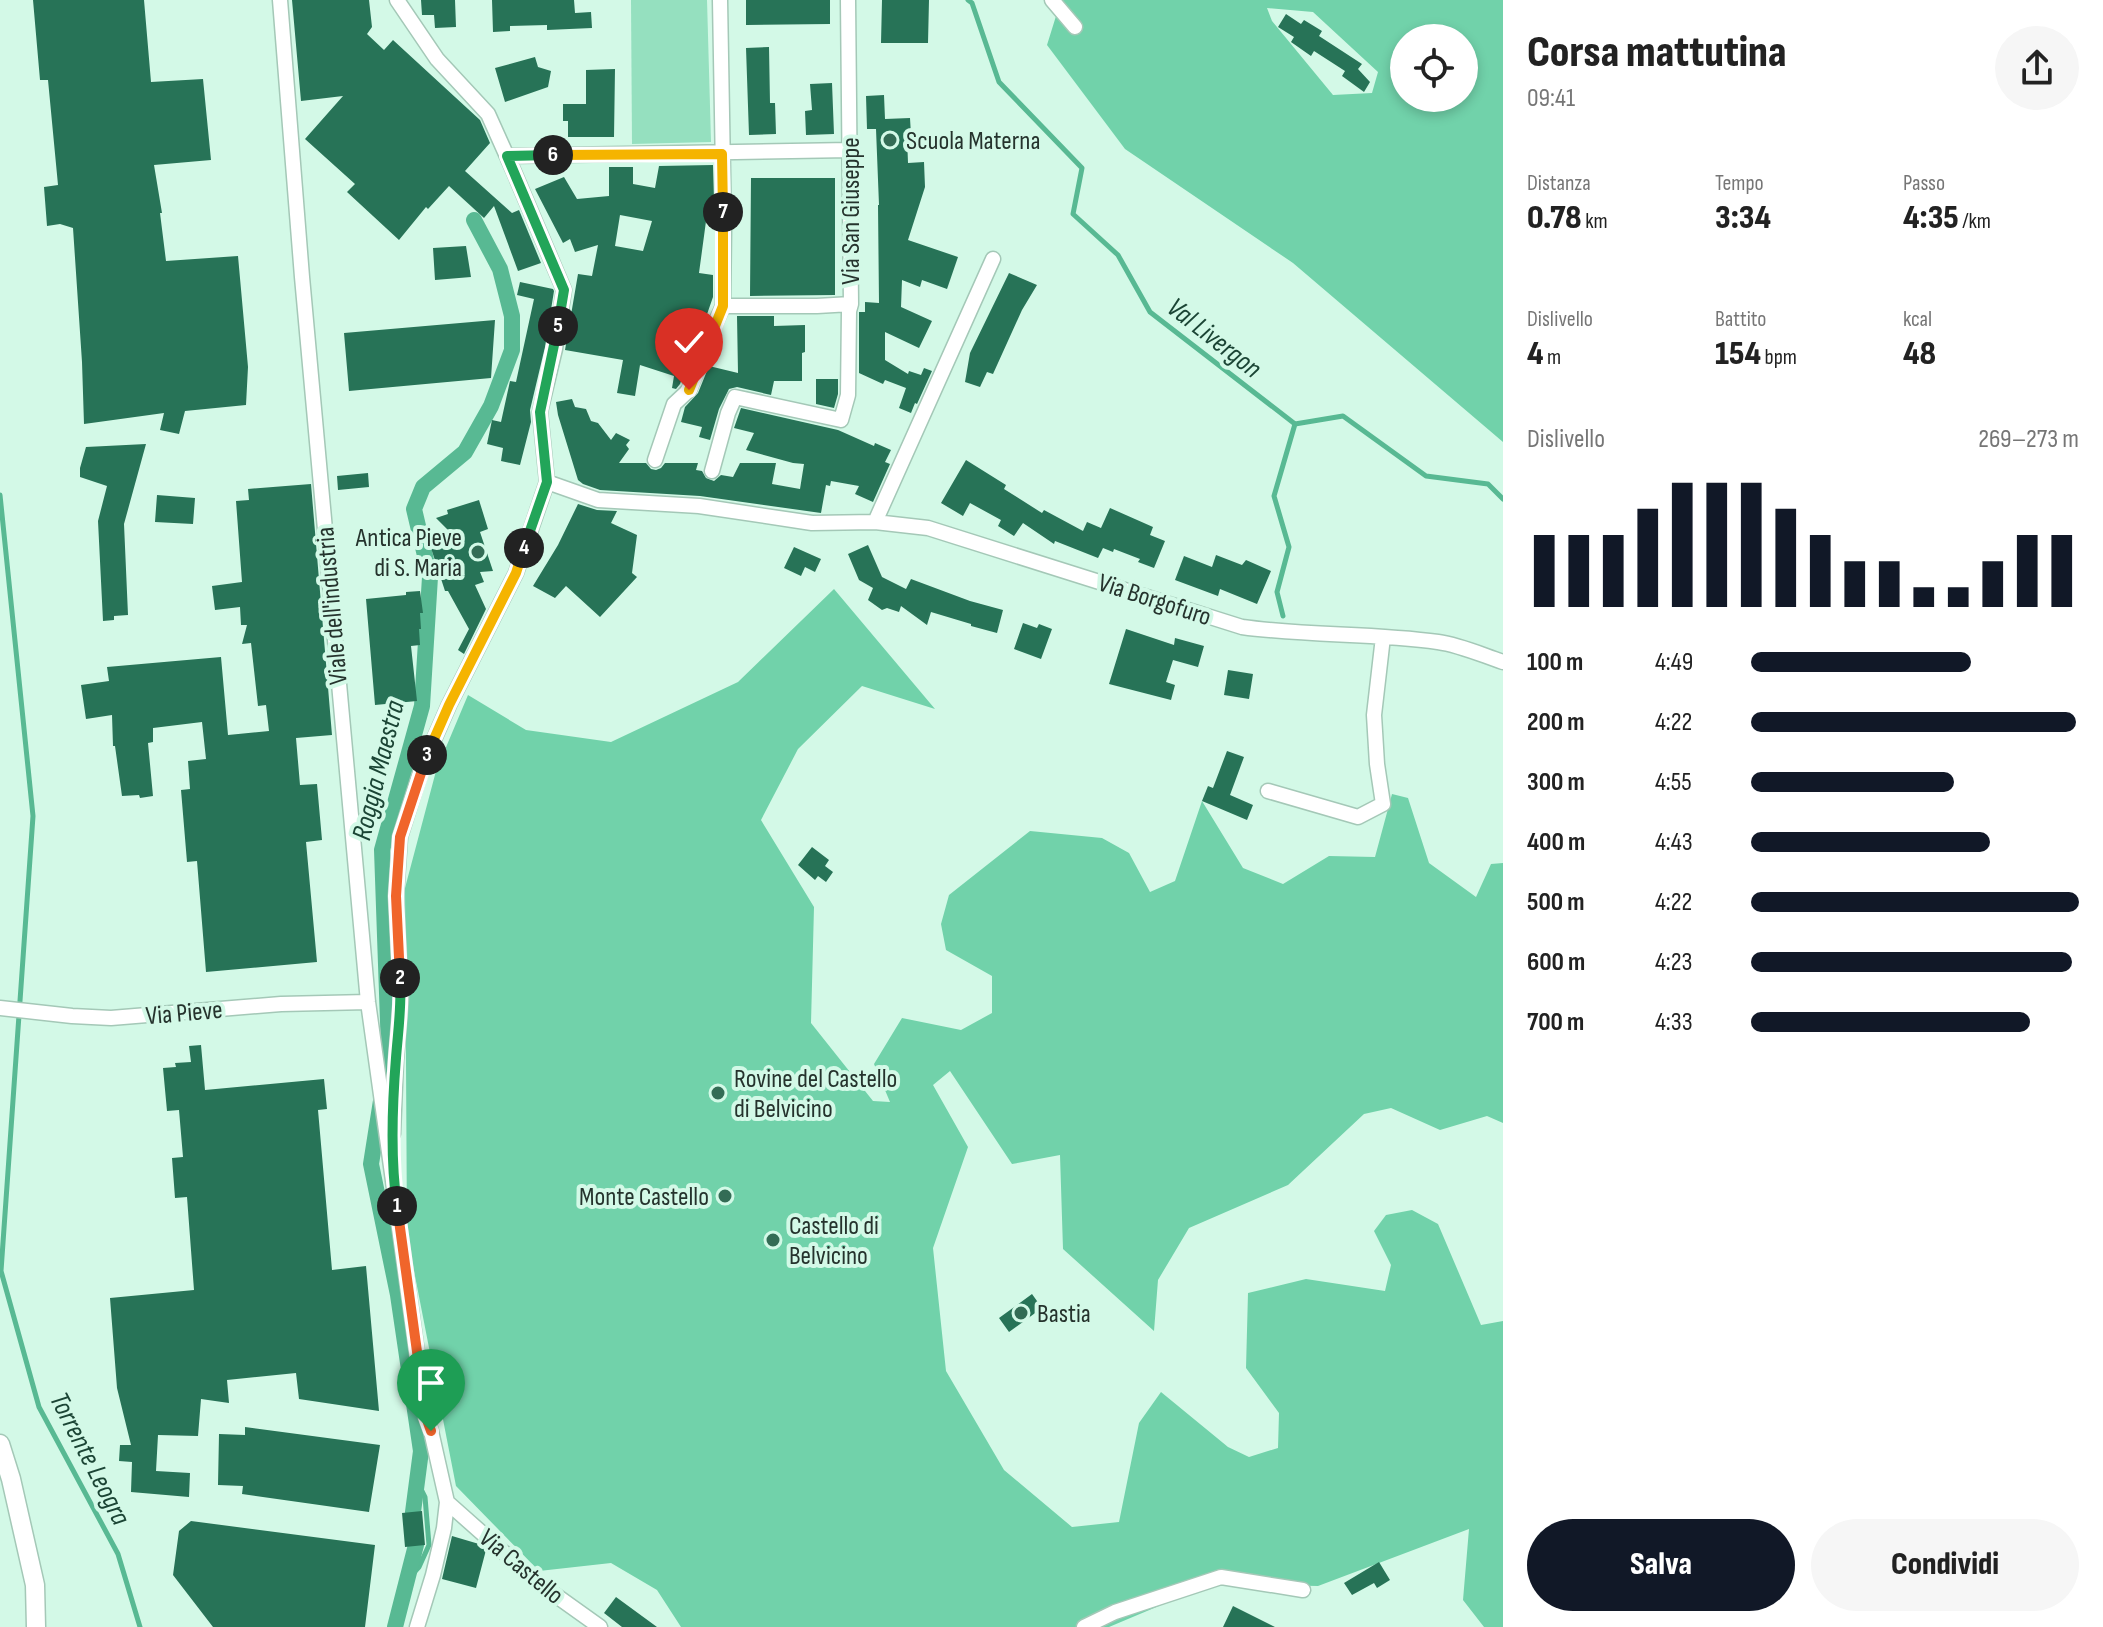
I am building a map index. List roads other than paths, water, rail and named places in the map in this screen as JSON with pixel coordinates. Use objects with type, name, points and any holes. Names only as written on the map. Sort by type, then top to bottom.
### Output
[{"type":"main road","points":[[0,1444],[35,1585],[36,1627]]},
{"type":"street","name":"Viale dell'industria","points":[[280,0],[368,1002],[426,1417],[447,1502]]},
{"type":"street","points":[[392,1174],[401,998],[396,896],[400,837],[422,767],[449,705],[516,573],[547,482],[540,412],[555,349],[564,290],[488,114],[437,59],[397,0]]},
{"type":"street","points":[[655,460],[674,404],[689,390],[723,306],[720,0]]},
{"type":"street","name":"Via San Giuseppe","points":[[712,471],[735,397],[841,420],[850,373],[848,0]]},
{"type":"street","points":[[1052,0],[1075,27]]},
{"type":"street","points":[[507,156],[850,150]]},
{"type":"street","points":[[875,522],[993,259]]},
{"type":"street","points":[[723,306],[851,304]]},
{"type":"street","name":"Via Borgofuro","points":[[547,482],[598,500],[699,506],[812,523],[875,522],[928,528],[1242,627],[1442,642],[1503,662]]},
{"type":"street","points":[[1268,791],[1358,817],[1383,804],[1374,715],[1383,637]]},
{"type":"street","name":"Via Pieve","points":[[0,1008],[111,1018],[281,1004],[368,1002]]},
{"type":"street","points":[[417,1627],[433,1575],[447,1502]]},
{"type":"street","name":"Via Castello","points":[[447,1502],[537,1582],[600,1627]]},
{"type":"street","points":[[1084,1627],[1115,1612],[1221,1577],[1303,1590]]},
{"type":"waterway","name":"Val Livergon","points":[[968,0],[972,3],[999,82],[1082,168],[1073,214],[1118,255],[1150,312],[1295,424],[1343,416],[1426,476],[1488,484],[1503,499]]},
{"type":"waterway","name":"Roggia Maestra","points":[[413,1512],[421,1451],[398,1295],[371,1164],[389,1050],[382,850],[422,706],[430,577],[414,509],[423,487],[465,452],[491,406],[512,350],[512,316],[500,269],[474,220]]},
{"type":"waterway","points":[[1283,616],[1277,592],[1289,547],[1274,496],[1295,424]]},
{"type":"waterway","name":"Torrente Leogra","points":[[0,495],[33,816],[1,1271],[39,1407],[118,1554],[140,1627]]},
{"type":"waterway","points":[[407,1580],[419,1567],[429,1545],[425,1497],[417,1481]]},
{"type":"waterway","name":"Roggia Maestra","points":[[395,1627],[416,1545]]},
{"type":"place","name":"Scuola Materna","points":[[890,140]]},
{"type":"place","name":"Antica Pieve di S. Maria","points":[[478,552]]},
{"type":"place","name":"Rovine del Castello di Belvicino","points":[[718,1093]]},
{"type":"place","name":"Monte Castello","points":[[725,1196]]},
{"type":"place","name":"Castello di Belvicino","points":[[773,1240]]},
{"type":"place","name":"Bastia","points":[[1021,1313]]}]
